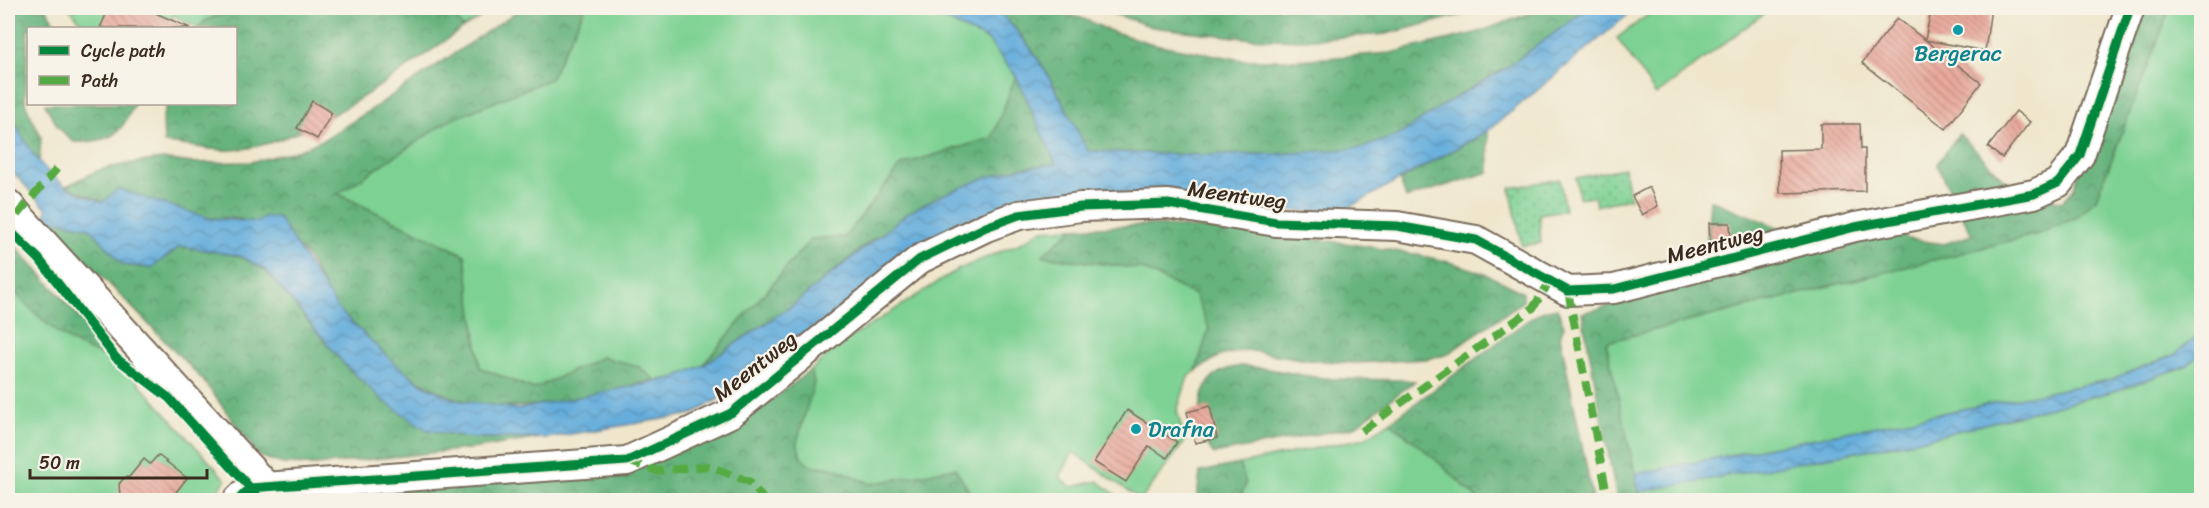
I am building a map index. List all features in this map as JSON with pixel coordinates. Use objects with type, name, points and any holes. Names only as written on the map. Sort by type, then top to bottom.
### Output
[{"type":"street","name":"Meentweg","points":[[238,501],[250,488],[274,494],[627,461],[731,412],[920,259],[986,227],[1019,215],[1081,207],[1168,204],[1276,222],[1397,226],[1476,240],[1568,291],[1614,289],[1855,227],[2034,194],[2058,183],[2080,155],[2130,8]]},
{"type":"street","points":[[8,204],[274,494]]},
{"type":"green space","points":[[13,8],[46,8],[56,27],[27,27],[25,103],[41,138],[39,164],[18,130],[9,106],[6,78]]},
{"type":"green space","points":[[69,8],[236,8],[205,21],[199,27],[173,15],[167,27],[85,27]]},
{"type":"green space","points":[[236,8],[448,8],[463,28],[348,106],[283,138],[251,148],[222,150],[164,143],[163,116],[167,105],[237,105],[237,27],[199,27],[205,21]]},
{"type":"green space","points":[[448,8],[495,8],[463,28]]},
{"type":"green space","points":[[522,8],[585,8],[550,79],[448,121],[338,194],[465,255],[480,368],[534,389],[602,357],[639,367],[655,380],[560,402],[520,406],[484,405],[449,396],[415,378],[379,350],[334,304],[304,253],[291,241],[275,232],[241,219],[209,218],[188,213],[119,189],[104,202],[66,186],[99,170],[132,163],[163,159],[192,163],[251,162],[300,150],[325,139],[363,115]]},
{"type":"green space","points":[[585,8],[920,8],[988,40],[1016,76],[992,138],[901,165],[845,237],[811,239],[702,366],[673,378],[655,380],[639,367],[602,357],[534,389],[480,368],[465,255],[338,194],[448,121],[550,79]]},
{"type":"green space","points":[[994,8],[1037,8],[1079,17],[1108,30],[1153,44],[1243,60],[1298,60],[1391,53],[1479,32],[1544,8],[1589,8],[1506,68],[1448,102],[1399,135],[1362,148],[1280,154],[1193,155],[1088,151],[1036,56],[1010,23]]},
{"type":"green space","points":[[1096,8],[1485,9],[1386,34],[1299,40],[1244,38],[1153,27]]},
{"type":"green space","points":[[1657,8],[1771,8],[1656,95],[1617,38]]},
{"type":"green space","points":[[2139,8],[2170,8],[2096,199],[2077,217],[2041,233],[1606,342],[1641,500],[1617,500],[1582,313],[1704,281],[1710,200],[1841,252],[1867,217],[1908,239],[1944,244],[1972,235],[1937,164],[1959,134],[2014,189],[2062,202],[2073,190]]},
{"type":"green space","points":[[2170,8],[2201,8],[2201,333],[2174,355],[2109,380],[1635,474],[1606,342],[2041,233],[2107,172]]},
{"type":"green space","points":[[1016,76],[1056,164],[1019,168],[873,239],[794,304],[702,366],[811,239],[845,237],[901,165],[992,138]]},
{"type":"green space","points":[[46,105],[134,105],[119,130],[97,141],[74,142],[58,127]]},
{"type":"green space","points":[[1488,131],[1489,172],[1406,198],[1400,180]]},
{"type":"green space","points":[[1624,168],[1630,198],[1596,206],[1594,196],[1579,198],[1576,178]]},
{"type":"green space","points":[[1560,179],[1565,210],[1539,214],[1541,243],[1522,246],[1510,188]]},
{"type":"green space","points":[[45,218],[90,228],[123,265],[151,268],[181,246],[240,256],[265,270],[344,364],[385,402],[473,438],[540,438],[478,448],[316,465],[283,464],[259,456],[203,380]]},
{"type":"green space","points":[[1148,225],[1288,236],[1431,258],[1485,274],[1523,293],[1523,301],[1446,355],[1426,359],[1356,363],[1307,360],[1247,350],[1219,356],[1196,371],[1209,328],[1195,295],[1142,269],[1042,256],[1073,228]]},
{"type":"green space","points":[[1073,228],[1043,256],[1142,269],[1195,295],[1209,328],[1196,371],[1188,377],[1177,411],[1185,441],[1141,500],[1073,452],[1060,477],[1071,487],[1098,481],[1122,500],[974,500],[955,468],[871,485],[837,469],[810,465],[801,458],[797,442],[799,427],[814,383],[811,370],[839,345],[957,270],[1023,242],[1041,230]]},
{"type":"green space","points":[[8,238],[115,357],[99,354],[70,341],[44,321],[9,287]]},
{"type":"green space","points":[[8,248],[100,355],[115,357],[226,480],[210,500],[8,500]]},
{"type":"green space","points":[[1557,308],[1564,326],[1560,336],[1593,500],[1479,500],[1433,457],[1390,422],[1524,323],[1543,311]]},
{"type":"green space","points":[[2201,353],[2201,500],[1641,500],[1639,492],[1925,439],[2118,390],[2188,365]]},
{"type":"green space","points":[[1241,366],[1323,378],[1415,381],[1354,427],[1214,454],[1202,427],[1200,417],[1202,396],[1214,376],[1225,370]]},
{"type":"green space","points":[[811,370],[814,383],[797,442],[801,458],[810,465],[837,469],[871,484],[955,468],[974,500],[307,500],[305,496],[477,480],[739,425]]},
{"type":"green space","points":[[1390,422],[1433,457],[1479,500],[1240,500],[1246,483],[1239,464],[1365,438]]},
{"type":"green space","points":[[1239,464],[1246,483],[1240,500],[1197,500],[1200,472]]},
{"type":"water","points":[[920,8],[994,8],[1010,23],[1036,56],[1088,151],[1193,155],[1280,154],[1362,148],[1399,135],[1448,102],[1506,68],[1589,8],[1636,8],[1488,131],[1346,209],[1299,211],[1125,193],[1053,195],[996,211],[864,294],[734,390],[693,414],[547,438],[473,438],[427,430],[385,402],[344,364],[266,270],[240,256],[181,246],[151,268],[123,265],[90,228],[45,218],[47,209],[8,167],[8,101],[23,137],[37,159],[54,177],[78,193],[103,202],[118,189],[209,218],[258,222],[264,217],[278,217],[338,309],[392,361],[422,384],[456,400],[519,409],[673,378],[702,366],[794,304],[908,213],[940,196],[982,179],[1019,168],[1056,164],[1016,76],[988,40]]},
{"type":"water","points":[[2201,333],[2201,353],[2188,365],[2118,390],[1925,439],[1639,492],[1635,474],[2109,380],[2174,355]]},
{"type":"building","points":[[109,8],[144,8],[188,27],[100,27]]},
{"type":"building","name":"Bergerac","points":[[1958,8],[1991,8],[1985,51],[1925,40],[1931,11],[1957,15]]},
{"type":"building","points":[[1897,18],[1981,83],[1946,129],[1862,63]]},
{"type":"building","points":[[312,101],[332,113],[317,139],[297,128]]},
{"type":"building","points":[[2016,111],[2030,122],[2002,158],[1988,147]]},
{"type":"building","points":[[1821,124],[1860,124],[1861,149],[1865,149],[1865,191],[1780,193],[1779,150],[1821,149]]},
{"type":"building","points":[[1649,187],[1658,206],[1642,215],[1632,196]]},
{"type":"building","points":[[1709,223],[1730,223],[1731,242],[1710,244]]},
{"type":"building","points":[[1210,406],[1217,438],[1195,443],[1187,412]]},
{"type":"building","name":"Drafna","points":[[1127,410],[1177,442],[1167,458],[1149,446],[1126,482],[1094,462]]},
{"type":"building","points":[[158,455],[187,478],[169,501],[126,501],[120,496],[119,484],[124,478],[129,477],[144,459],[150,464]]},
{"type":"marked path","points":[[17,215],[61,164]]},
{"type":"marked path","points":[[1362,431],[1533,308],[1549,283]]},
{"type":"marked path","points":[[1568,291],[1608,500]]},
{"type":"marked path","points":[[627,461],[657,471],[709,466],[750,482],[764,500]]},
{"type":"cycle path","points":[[238,500],[250,488],[627,461],[731,413],[920,259],[986,227],[1019,215],[1081,207],[1168,204],[1276,222],[1397,226],[1476,240],[1568,291],[1614,289],[1855,227],[2034,194],[2058,183],[2080,155],[2130,8]]},
{"type":"cycle path","points":[[8,229],[39,259],[116,358],[169,398],[261,500]]},
{"type":"place","name":"Bergerac","points":[[1958,30]]},
{"type":"place","name":"Drafna","points":[[1136,429]]}]
